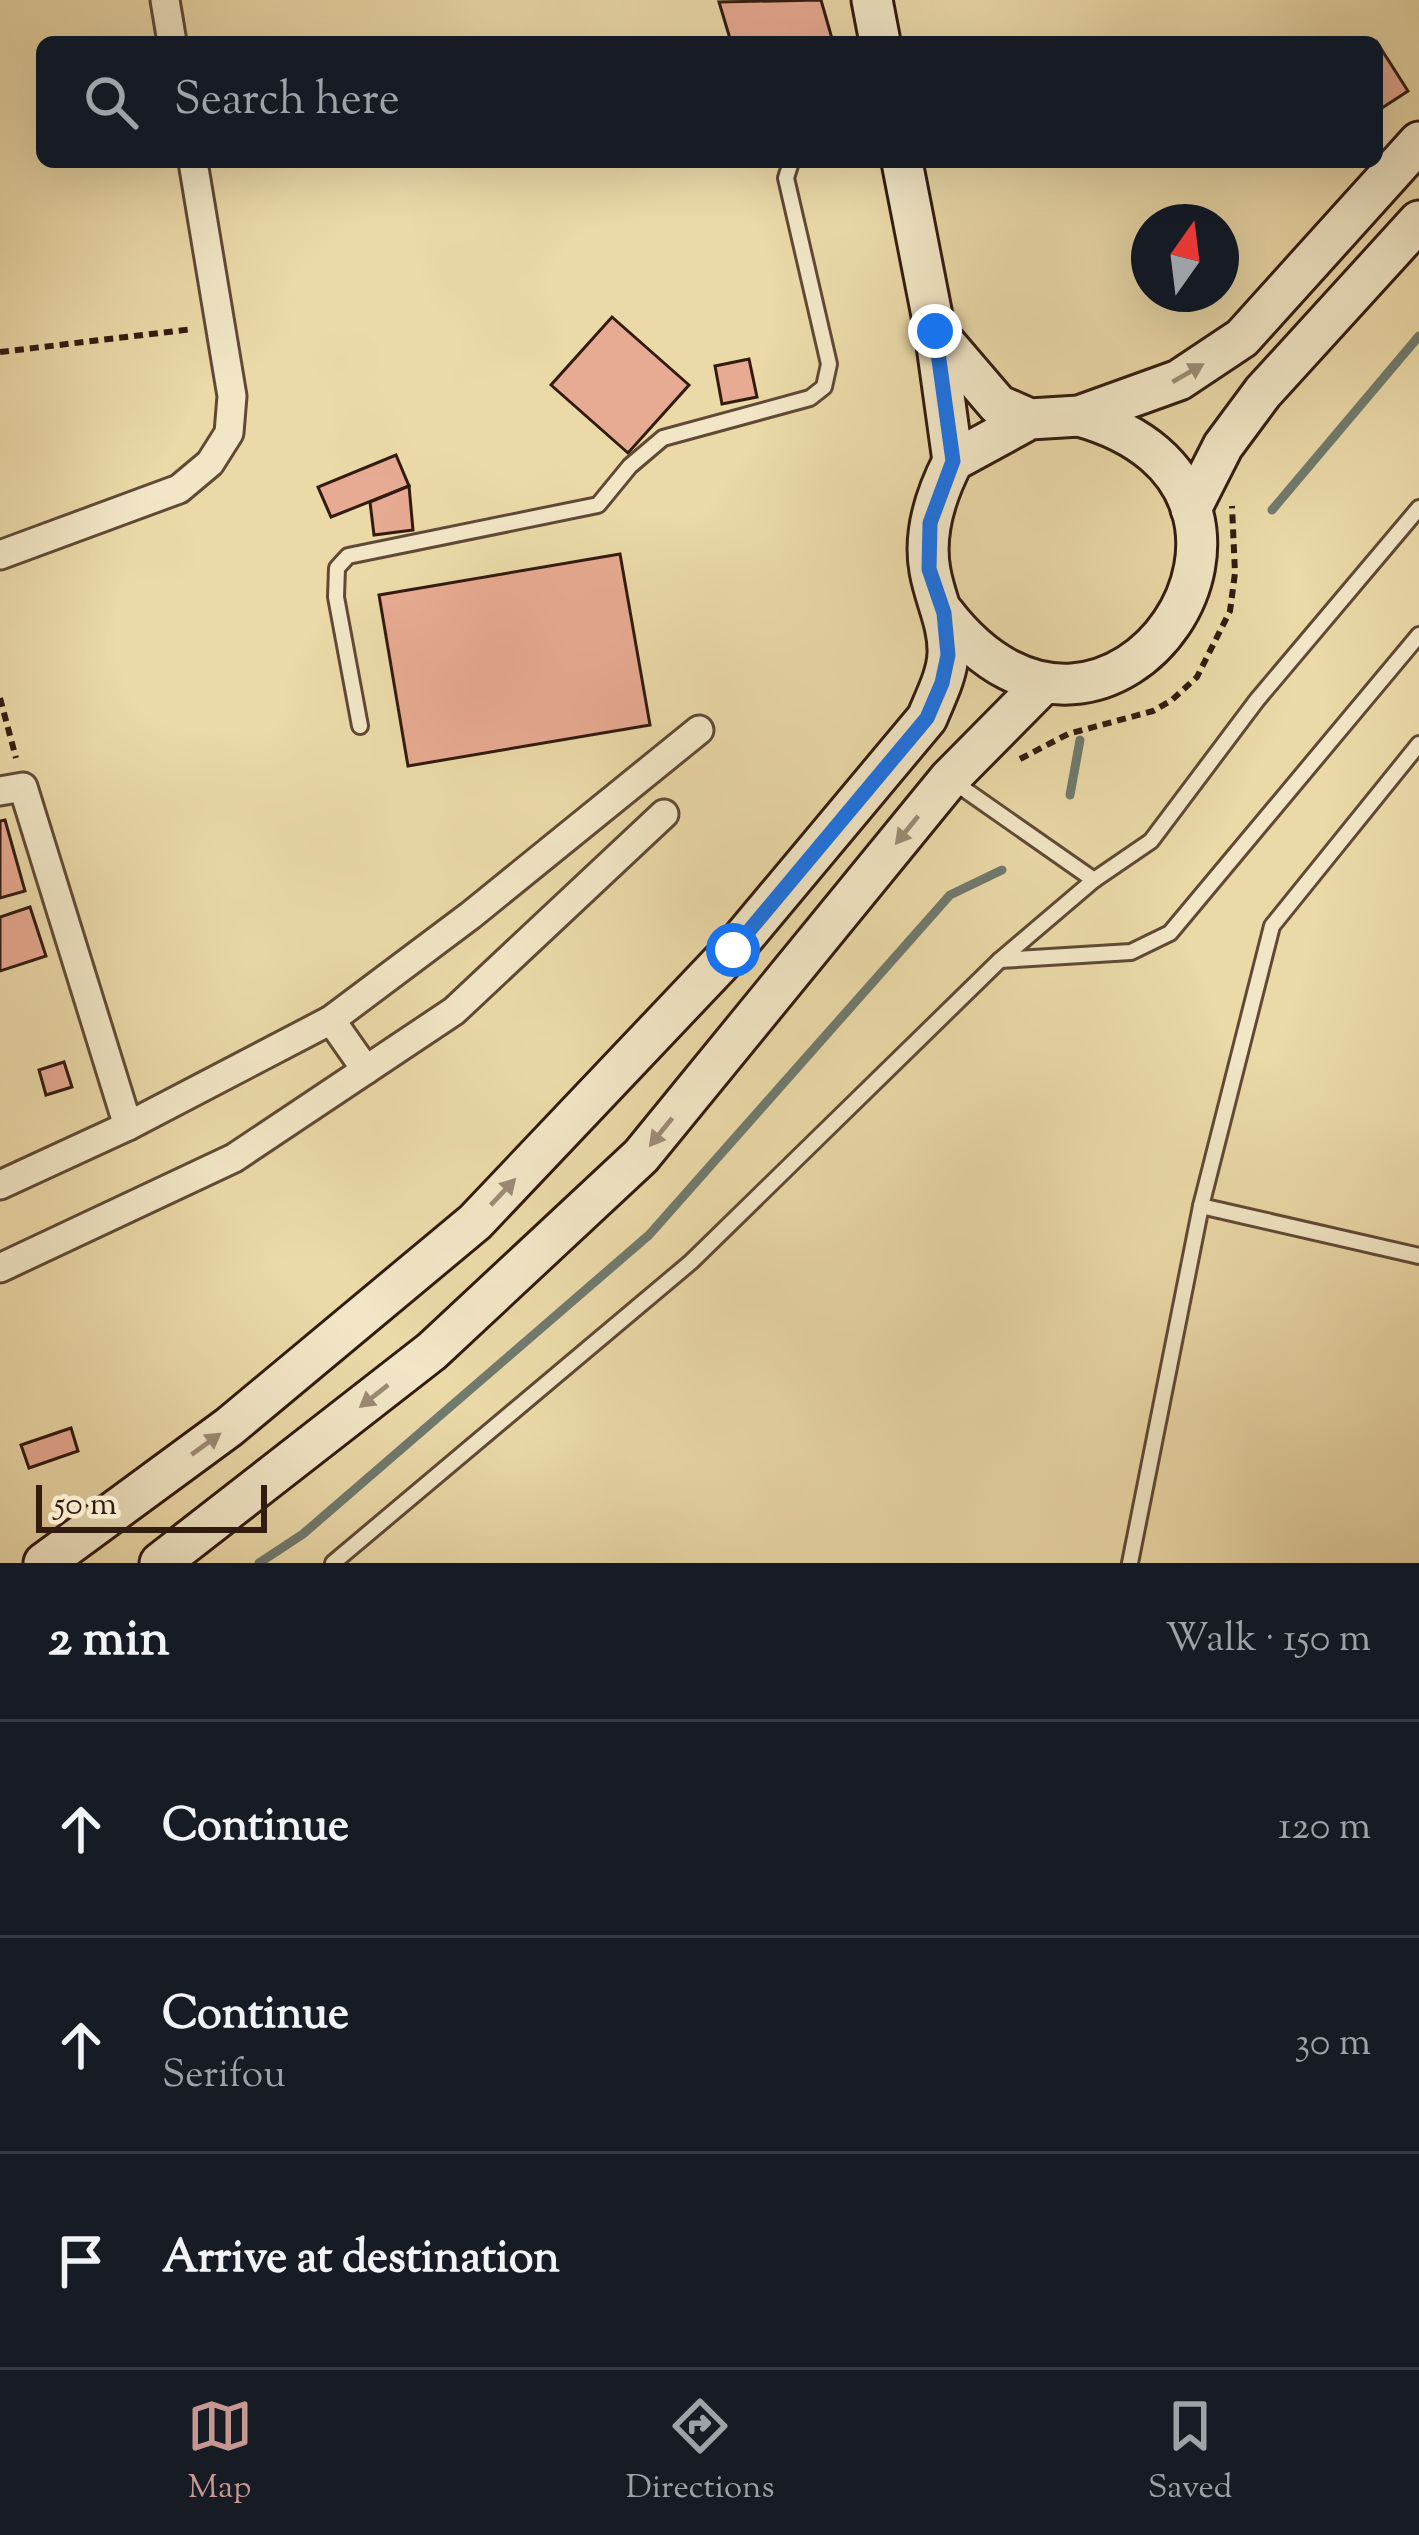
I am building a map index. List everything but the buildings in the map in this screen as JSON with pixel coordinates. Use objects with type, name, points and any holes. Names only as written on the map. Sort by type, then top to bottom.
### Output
[{"type":"main road","points":[[872,0],[879,36]]},
{"type":"main road","points":[[1079,416],[1179,380],[1242,338],[1419,142]]},
{"type":"main road","points":[[44,1563],[229,1427],[475,1222],[733,950],[927,718],[948,655],[944,613],[929,569],[930,523],[953,461],[935,331],[903,168]]},
{"type":"main road","points":[[1191,509],[1223,446],[1263,392],[1419,221]]},
{"type":"main road","points":[[935,331],[998,405],[1030,418],[1079,416],[1116,426],[1149,446],[1174,474],[1191,509],[1197,547],[1193,585],[1177,621],[1152,650],[1120,671],[1083,682],[1044,682],[1004,670],[970,646],[944,613]]},
{"type":"main road","points":[[953,461],[1030,418]]},
{"type":"main road","points":[[160,1563],[432,1351],[641,1156],[949,779],[1044,682]]},
{"type":"street","points":[[165,0],[171,36]]},
{"type":"street","points":[[0,555],[178,490],[209,464],[229,433],[232,396],[194,168]]},
{"type":"street","points":[[0,1185],[128,1126],[331,1020],[472,915],[699,730]]},
{"type":"street","points":[[12,789],[128,1126]]},
{"type":"street","points":[[0,1268],[234,1158],[454,1011],[664,814]]},
{"type":"street","points":[[331,1020],[366,1070]]},
{"type":"lane","points":[[360,726],[336,597],[337,568],[348,556],[598,505],[630,466],[663,438],[810,398],[824,387],[829,364],[786,178],[789,168]]},
{"type":"lane","points":[[333,1563],[692,1262],[1000,961],[1094,880],[1151,842],[1257,700],[1419,508]]},
{"type":"lane","points":[[1000,961],[1131,952],[1170,933],[1419,634]]},
{"type":"lane","points":[[1130,1563],[1201,1206],[1272,926],[1419,743]]},
{"type":"lane","points":[[949,779],[1094,880]]},
{"type":"lane","points":[[1201,1206],[1419,1256]]},
{"type":"lane","points":[[351,1550],[362,1563]]},
{"type":"path","points":[[0,352],[220,326]]},
{"type":"path","points":[[0,698],[12,789]]},
{"type":"waterway","points":[[1272,510],[1419,336]]},
{"type":"waterway","points":[[1070,795],[1080,740]]},
{"type":"waterway","points":[[259,1563],[303,1534],[649,1235],[950,895],[1002,870]]},
{"type":"route","points":[[733,950],[927,718],[942,683],[948,655],[944,613],[929,569],[930,523],[953,461],[935,331]]}]
